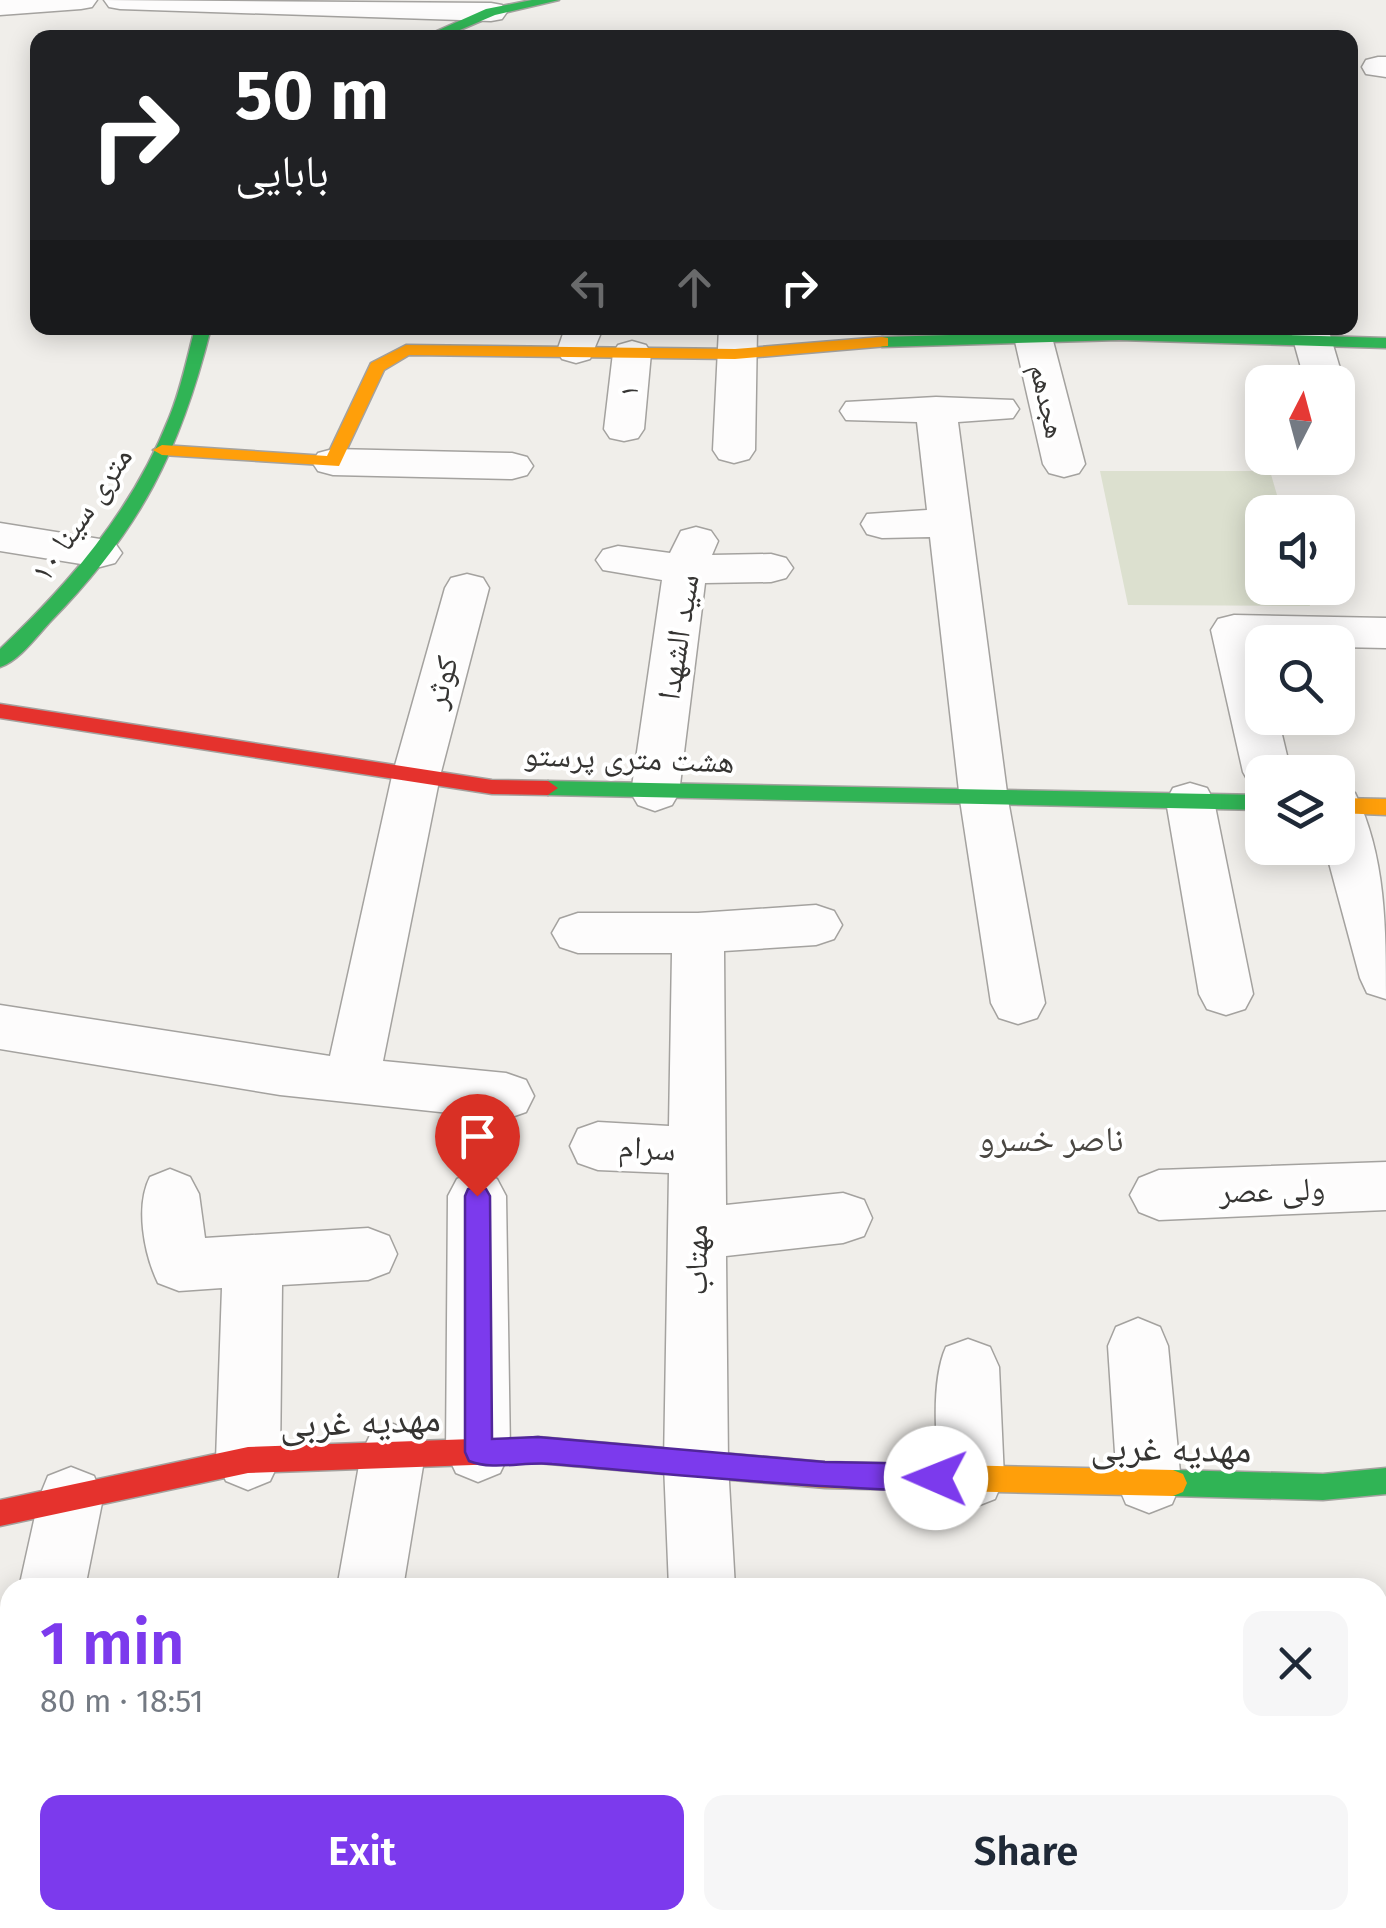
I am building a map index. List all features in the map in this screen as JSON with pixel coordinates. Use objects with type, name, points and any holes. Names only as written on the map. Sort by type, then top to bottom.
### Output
[{"type":"street","points":[[0,6],[80,0]]},
{"type":"street","points":[[120,0],[491,12]]},
{"type":"street","points":[[447,30],[491,12],[552,0]]},
{"type":"street","name":"۱۰ متری سینا","points":[[0,660],[51,615],[138,498],[177,420],[201,335]]},
{"type":"street","points":[[334,462],[376,367],[390,356],[433,349],[580,339],[632,352],[736,341],[871,335]]},
{"type":"street","points":[[929,335],[1069,335]]},
{"type":"street","points":[[1311,335],[1319,365]]},
{"type":"street","points":[[1319,335],[1386,343]]},
{"type":"street","name":"هجدهم","points":[[1033,338],[1064,464]]},
{"type":"street","points":[[734,450],[736,341]]},
{"type":"street","name":"۱","points":[[624,429],[632,352]]},
{"type":"street","points":[[936,409],[984,800],[1018,1002]]},
{"type":"street","points":[[860,411],[999,409]]},
{"type":"street","points":[[162,450],[334,462],[512,466]]},
{"type":"street","points":[[882,524],[950,523]]},
{"type":"street","points":[[0,536],[100,553]]},
{"type":"street","points":[[618,560],[691,555],[770,568]]},
{"type":"street","name":"سید الشهدا","points":[[655,792],[691,555]]},
{"type":"street","name":"کوثر","points":[[352,1079],[416,776],[466,588]]},
{"type":"street","points":[[1263,755],[1234,630],[1386,633]]},
{"type":"street","name":"هشت متری پرستو","points":[[0,711],[492,786],[984,800],[1245,803]]},
{"type":"street","points":[[1190,801],[1226,994]]},
{"type":"street","points":[[1355,806],[1386,807]]},
{"type":"street","points":[[1354,865],[1386,978]]},
{"type":"street","points":[[578,932],[698,933],[816,925]]},
{"type":"street","name":"مهتاب","points":[[698,933],[696,1464],[702,1578]]},
{"type":"street","points":[[0,1027],[280,1073],[506,1096]]},
{"type":"street","name":"سرام","points":[[598,1146],[696,1151]]},
{"type":"street","name":"ولی عصر","points":[[1159,1194],[1386,1186]]},
{"type":"street","points":[[170,1194],[179,1265],[368,1254]]},
{"type":"street","points":[[477,1196],[478,1452]]},
{"type":"street","points":[[696,1234],[844,1218]]},
{"type":"street","points":[[248,1460],[253,1260]]},
{"type":"street","points":[[1138,1346],[1150,1483]]},
{"type":"street","points":[[968,1367],[972,1478]]},
{"type":"street","name":"مهدیه غربی","points":[[0,1513],[248,1460],[538,1450],[825,1476],[1323,1487],[1386,1481]]},
{"type":"street","points":[[372,1578],[393,1454]]},
{"type":"street","points":[[54,1578],[71,1498]]},
{"type":"green space","points":[[1100,471],[1245,471],[1245,475],[1271,475],[1277,495],[1245,495],[1245,605],[1310,606],[1128,605]]},
{"type":"traffic: fast","points":[[447,30],[491,12],[552,0]]},
{"type":"traffic: fast","points":[[0,660],[80,578],[146,487],[178,418],[201,335]]},
{"type":"traffic: fast","points":[[882,342],[1119,335],[1386,343]]},
{"type":"traffic: fast","points":[[548,788],[1245,803]]},
{"type":"traffic: fast","points":[[1173,1483],[1323,1487],[1386,1481]]},
{"type":"traffic: slow","points":[[162,450],[333,462],[377,367],[406,350],[735,354],[882,342]]},
{"type":"traffic: slow","points":[[1355,806],[1386,807]]},
{"type":"traffic: slow","points":[[501,1451],[538,1450],[825,1475],[1173,1483]]},
{"type":"traffic: jam","points":[[0,711],[492,787],[548,788]]},
{"type":"traffic: jam","points":[[0,1513],[248,1460],[501,1451]]},
{"type":"district","name":"ناصر خسرو","points":[[1051,1139]]},
{"type":"route","points":[[477,1196],[478,1452],[538,1450],[825,1476],[936,1478]]}]
